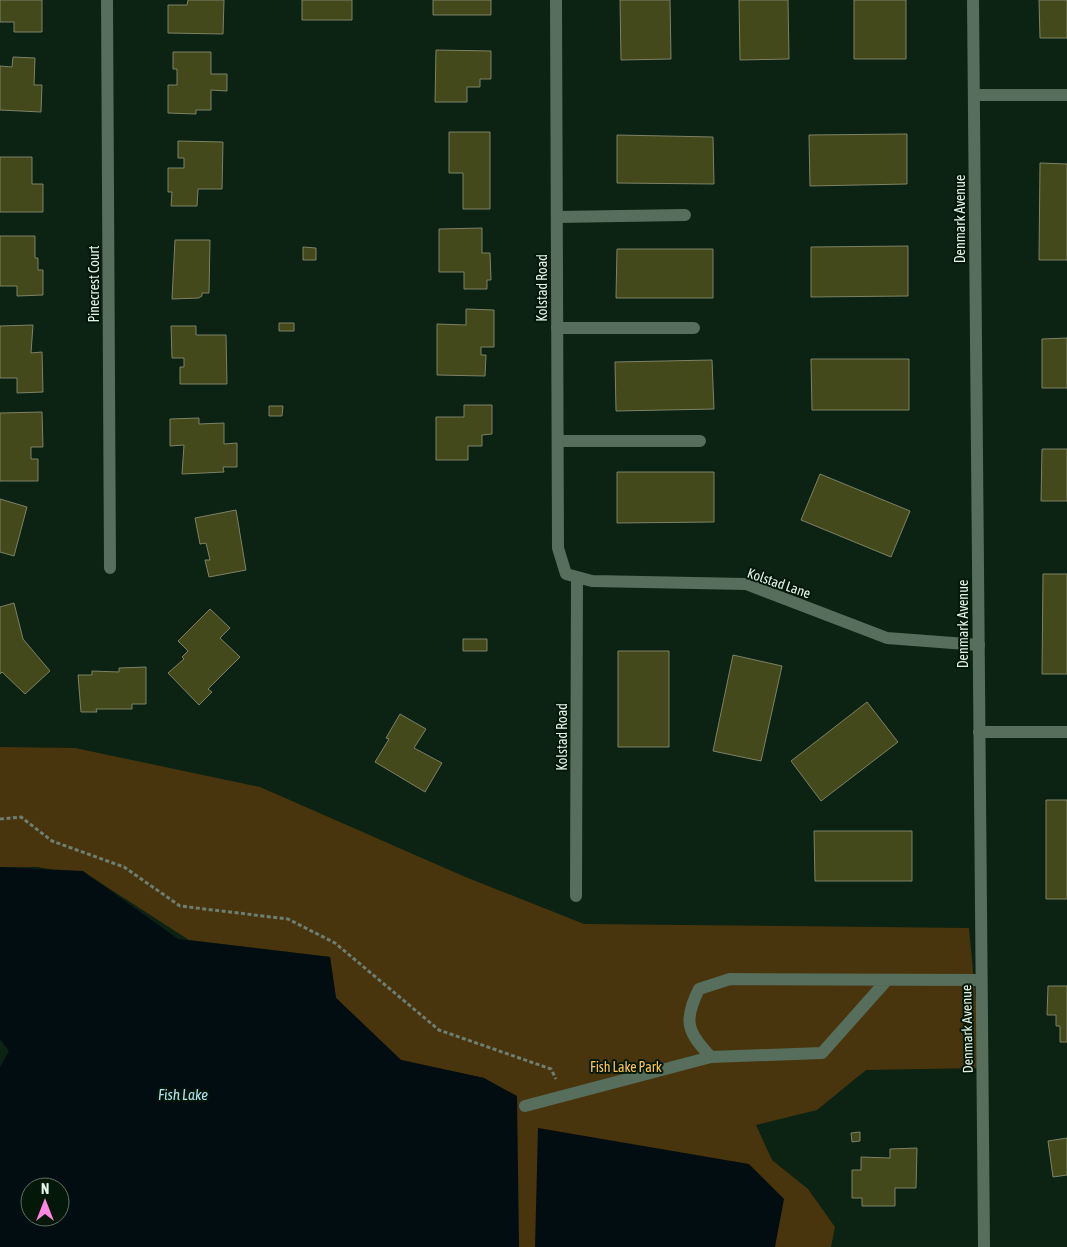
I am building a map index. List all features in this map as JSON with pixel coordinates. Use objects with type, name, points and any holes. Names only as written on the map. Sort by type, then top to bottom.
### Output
[{"type":"street","name":"Pinecrest Court","points":[[107,0],[110,568]]},
{"type":"street","name":"Kolstad Road","points":[[556,0],[558,548],[572,576],[576,896]]},
{"type":"street","name":"Denmark Avenue","points":[[973,0],[984,1247]]},
{"type":"street","points":[[974,95],[1067,95]]},
{"type":"street","points":[[557,218],[685,215]]},
{"type":"street","points":[[557,328],[694,328]]},
{"type":"street","points":[[558,441],[700,441]]},
{"type":"street","name":"Kolstad Lane","points":[[572,576],[592,581],[746,584],[887,638],[979,645]]},
{"type":"street","points":[[979,732],[1067,732]]},
{"type":"street","points":[[711,1057],[692,1038],[690,1008],[699,989],[730,979],[981,980]]},
{"type":"street","points":[[525,1106],[711,1057],[822,1053],[888,980]]},
{"type":"path","points":[[0,819],[21,817],[52,841],[124,868],[180,906],[288,919],[335,943],[439,1030],[551,1069],[565,1095]]},
{"type":"green space","name":"Fish Lake Park","points":[[0,747],[75,748],[260,787],[463,876],[584,924],[969,928],[982,1068],[866,1070],[817,1110],[756,1125],[772,1160],[808,1189],[835,1227],[831,1247],[515,1247],[484,1078],[401,1060],[336,998],[330,957],[189,940],[93,878],[38,867],[0,867]]},
{"type":"water","name":"Fish Lake","points":[[0,867],[83,871],[178,939],[330,957],[336,998],[401,1060],[484,1078],[517,1096],[519,1247],[0,1247],[0,1067],[9,1051],[0,1039]]},
{"type":"water","points":[[538,1128],[749,1164],[784,1199],[775,1247],[535,1247]]},
{"type":"building","points":[[0,0],[42,0],[42,32],[14,32],[14,22],[0,22]]},
{"type":"building","points":[[188,0],[224,0],[223,34],[168,33],[168,5],[187,5]]},
{"type":"building","points":[[302,0],[352,0],[352,20],[302,20]]},
{"type":"building","points":[[433,0],[491,0],[491,15],[433,15]]},
{"type":"building","points":[[620,0],[670,0],[671,59],[621,60]]},
{"type":"building","points":[[739,0],[788,0],[789,59],[740,60]]},
{"type":"building","points":[[854,0],[906,0],[906,59],[854,59]]},
{"type":"building","points":[[1039,0],[1067,0],[1067,38],[1040,38]]},
{"type":"building","points":[[436,50],[491,51],[491,79],[480,79],[480,87],[467,87],[467,102],[435,102]]},
{"type":"building","points":[[173,52],[211,52],[211,74],[227,74],[227,91],[211,90],[211,110],[196,110],[196,114],[168,113],[168,85],[177,85],[177,69],[173,69]]},
{"type":"building","points":[[13,57],[35,58],[34,85],[42,85],[41,112],[0,110],[0,66],[12,67]]},
{"type":"building","points":[[449,132],[490,132],[490,209],[463,209],[463,173],[449,173]]},
{"type":"building","points":[[907,134],[907,184],[810,186],[809,135]]},
{"type":"building","points":[[617,135],[713,137],[714,184],[617,183]]},
{"type":"building","points":[[178,141],[223,142],[222,189],[198,189],[197,206],[171,206],[172,192],[168,192],[168,168],[184,168],[184,158],[178,158]]},
{"type":"building","points":[[0,157],[32,157],[32,184],[43,184],[43,212],[0,212]]},
{"type":"building","points":[[1040,163],[1067,164],[1067,260],[1039,260]]},
{"type":"building","points":[[482,228],[482,253],[490,253],[491,280],[487,280],[487,289],[464,289],[464,272],[439,272],[439,229]]},
{"type":"building","points":[[0,236],[35,236],[35,258],[38,258],[38,270],[43,270],[43,295],[17,296],[17,286],[0,286]]},
{"type":"building","points":[[175,240],[210,240],[209,293],[202,293],[202,296],[199,298],[172,299]]},
{"type":"building","points":[[908,246],[908,296],[811,297],[811,247]]},
{"type":"building","points":[[303,247],[316,248],[316,260],[303,260]]},
{"type":"building","points":[[617,249],[713,249],[713,298],[616,298]]},
{"type":"building","points":[[466,309],[494,310],[494,347],[481,347],[481,355],[486,355],[485,376],[437,375],[437,324],[466,325]]},
{"type":"building","points":[[279,323],[294,323],[294,331],[279,331]]},
{"type":"building","points":[[33,325],[31,353],[42,352],[43,392],[17,393],[17,378],[0,378],[0,326]]},
{"type":"building","points":[[171,326],[196,326],[196,335],[226,335],[227,384],[180,384],[180,367],[184,367],[184,358],[172,358]]},
{"type":"building","points":[[1067,338],[1067,388],[1042,388],[1042,339]]},
{"type":"building","points":[[811,359],[909,359],[909,410],[812,410]]},
{"type":"building","points":[[712,360],[714,409],[616,411],[615,362]]},
{"type":"building","points":[[464,405],[492,405],[492,434],[482,435],[482,446],[468,446],[468,460],[436,460],[436,417],[464,417]]},
{"type":"building","points":[[269,406],[283,406],[282,416],[269,416]]},
{"type":"building","points":[[42,412],[43,447],[31,447],[31,459],[38,459],[38,481],[0,481],[0,413]]},
{"type":"building","points":[[199,418],[199,424],[224,423],[224,444],[237,443],[237,467],[223,467],[224,472],[182,474],[184,445],[170,446],[170,419]]},
{"type":"building","points":[[1042,449],[1067,449],[1067,501],[1041,501]]},
{"type":"building","points":[[617,472],[714,472],[714,522],[617,523]]},
{"type":"building","points":[[820,474],[910,511],[891,557],[801,520]]},
{"type":"building","points":[[0,499],[27,507],[14,556],[0,552]]},
{"type":"building","points":[[236,510],[246,570],[209,577],[205,560],[210,560],[206,543],[200,544],[195,518]]},
{"type":"building","points":[[1043,574],[1067,574],[1067,674],[1042,674]]},
{"type":"building","points":[[14,603],[23,639],[50,671],[25,694],[2,672],[0,674],[0,607]]},
{"type":"building","points":[[210,609],[230,628],[220,638],[240,657],[208,689],[212,692],[199,705],[168,673],[184,659],[182,657],[188,651],[178,641]]},
{"type":"building","points":[[463,639],[487,639],[487,651],[463,651]]},
{"type":"building","points":[[618,651],[669,651],[669,747],[618,747]]},
{"type":"building","points":[[733,655],[782,666],[761,761],[713,751]]},
{"type":"building","points":[[146,667],[146,704],[132,704],[132,709],[96,709],[97,712],[81,712],[78,675],[92,675],[92,671],[119,672],[119,668]]},
{"type":"building","points":[[867,702],[898,742],[821,801],[791,761]]},
{"type":"building","points":[[400,714],[426,729],[414,748],[442,763],[425,792],[375,762],[389,739],[386,738]]},
{"type":"building","points":[[1046,800],[1067,800],[1067,899],[1046,899]]},
{"type":"building","points":[[814,831],[912,831],[912,881],[815,881]]},
{"type":"building","points":[[1048,986],[1067,986],[1067,1042],[1060,1042],[1060,1026],[1056,1026],[1056,1015],[1047,1015]]},
{"type":"building","points":[[860,1132],[860,1141],[852,1142],[851,1133]]},
{"type":"building","points":[[1067,1138],[1067,1175],[1053,1177],[1048,1141]]},
{"type":"building","points":[[917,1148],[916,1188],[895,1188],[895,1206],[862,1206],[862,1198],[852,1198],[852,1170],[861,1170],[861,1157],[890,1158],[890,1149]]}]
